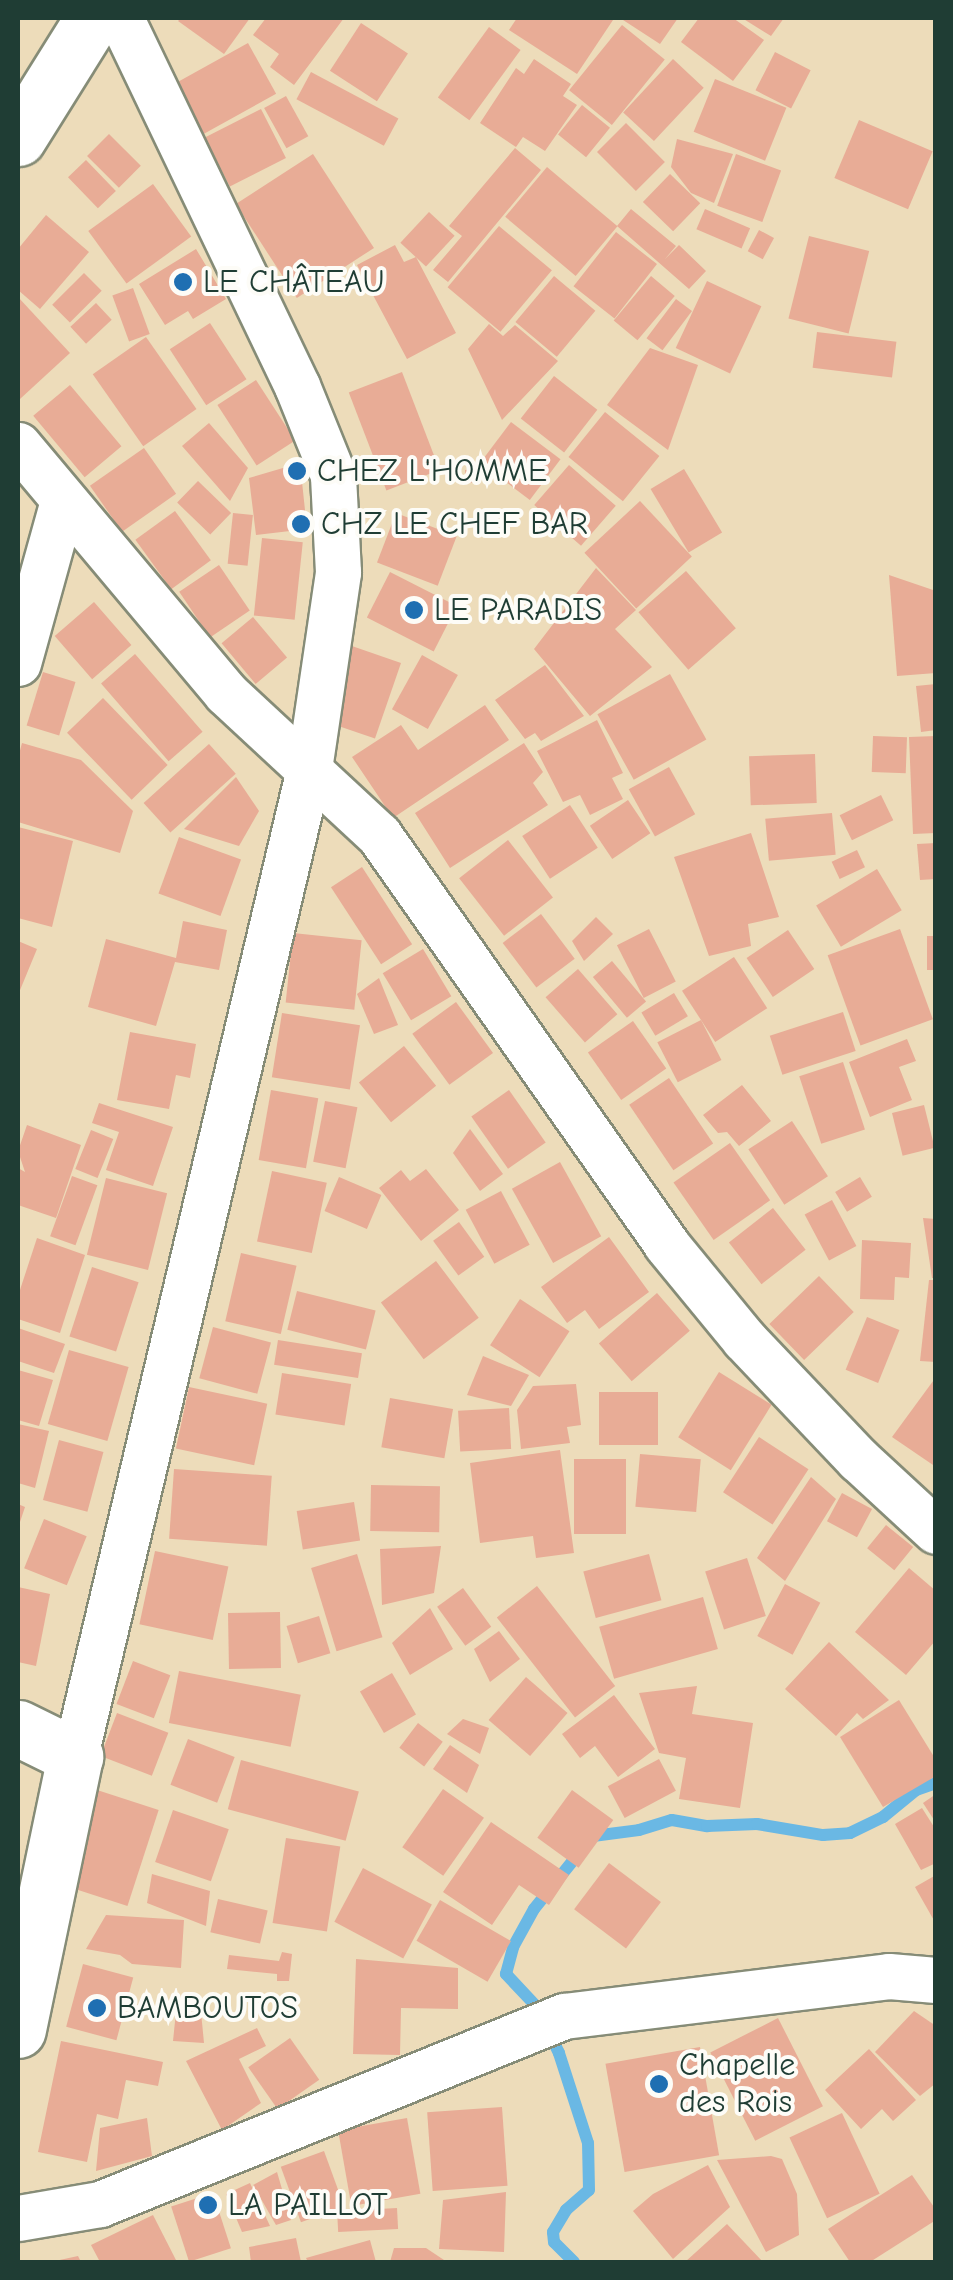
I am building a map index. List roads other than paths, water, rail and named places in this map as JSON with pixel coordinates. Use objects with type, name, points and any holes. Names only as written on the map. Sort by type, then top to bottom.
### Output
[{"type":"street","points":[[18,138],[93,18]]},
{"type":"street","points":[[18,2030],[75,1756],[309,769],[338,572],[333,475],[297,386],[120,18]]},
{"type":"street","points":[[18,445],[226,693],[380,834],[677,1258],[757,1352],[858,1459],[936,1531]]},
{"type":"street","points":[[18,663],[63,501]]},
{"type":"street","points":[[18,1728],[75,1756]]},
{"type":"street","points":[[18,2218],[100,2204],[547,2022],[889,1976],[936,1980]]},
{"type":"waterway","points":[[574,2262],[554,2242],[553,2232],[566,2210],[589,2190],[588,2143],[559,2053],[536,2006],[506,1974],[513,1947],[534,1909],[593,1836],[639,1830],[672,1820],[707,1826],[757,1824],[823,1835],[850,1833],[883,1817],[916,1790],[936,1783]]},
{"type":"place","name":"LE CHÂTEAU","points":[[183,282]]},
{"type":"place","name":"CHEZ L'HOMME","points":[[297,471]]},
{"type":"place","name":"CHZ LE CHEF BAR","points":[[301,524]]},
{"type":"place","name":"LE PARADIS","points":[[414,610]]},
{"type":"place","name":"BAMBOUTOS","points":[[97,2008]]},
{"type":"place","name":"Chapelle des Rois","points":[[659,2084]]},
{"type":"place","name":"LA PAILLOT","points":[[208,2205]]}]
